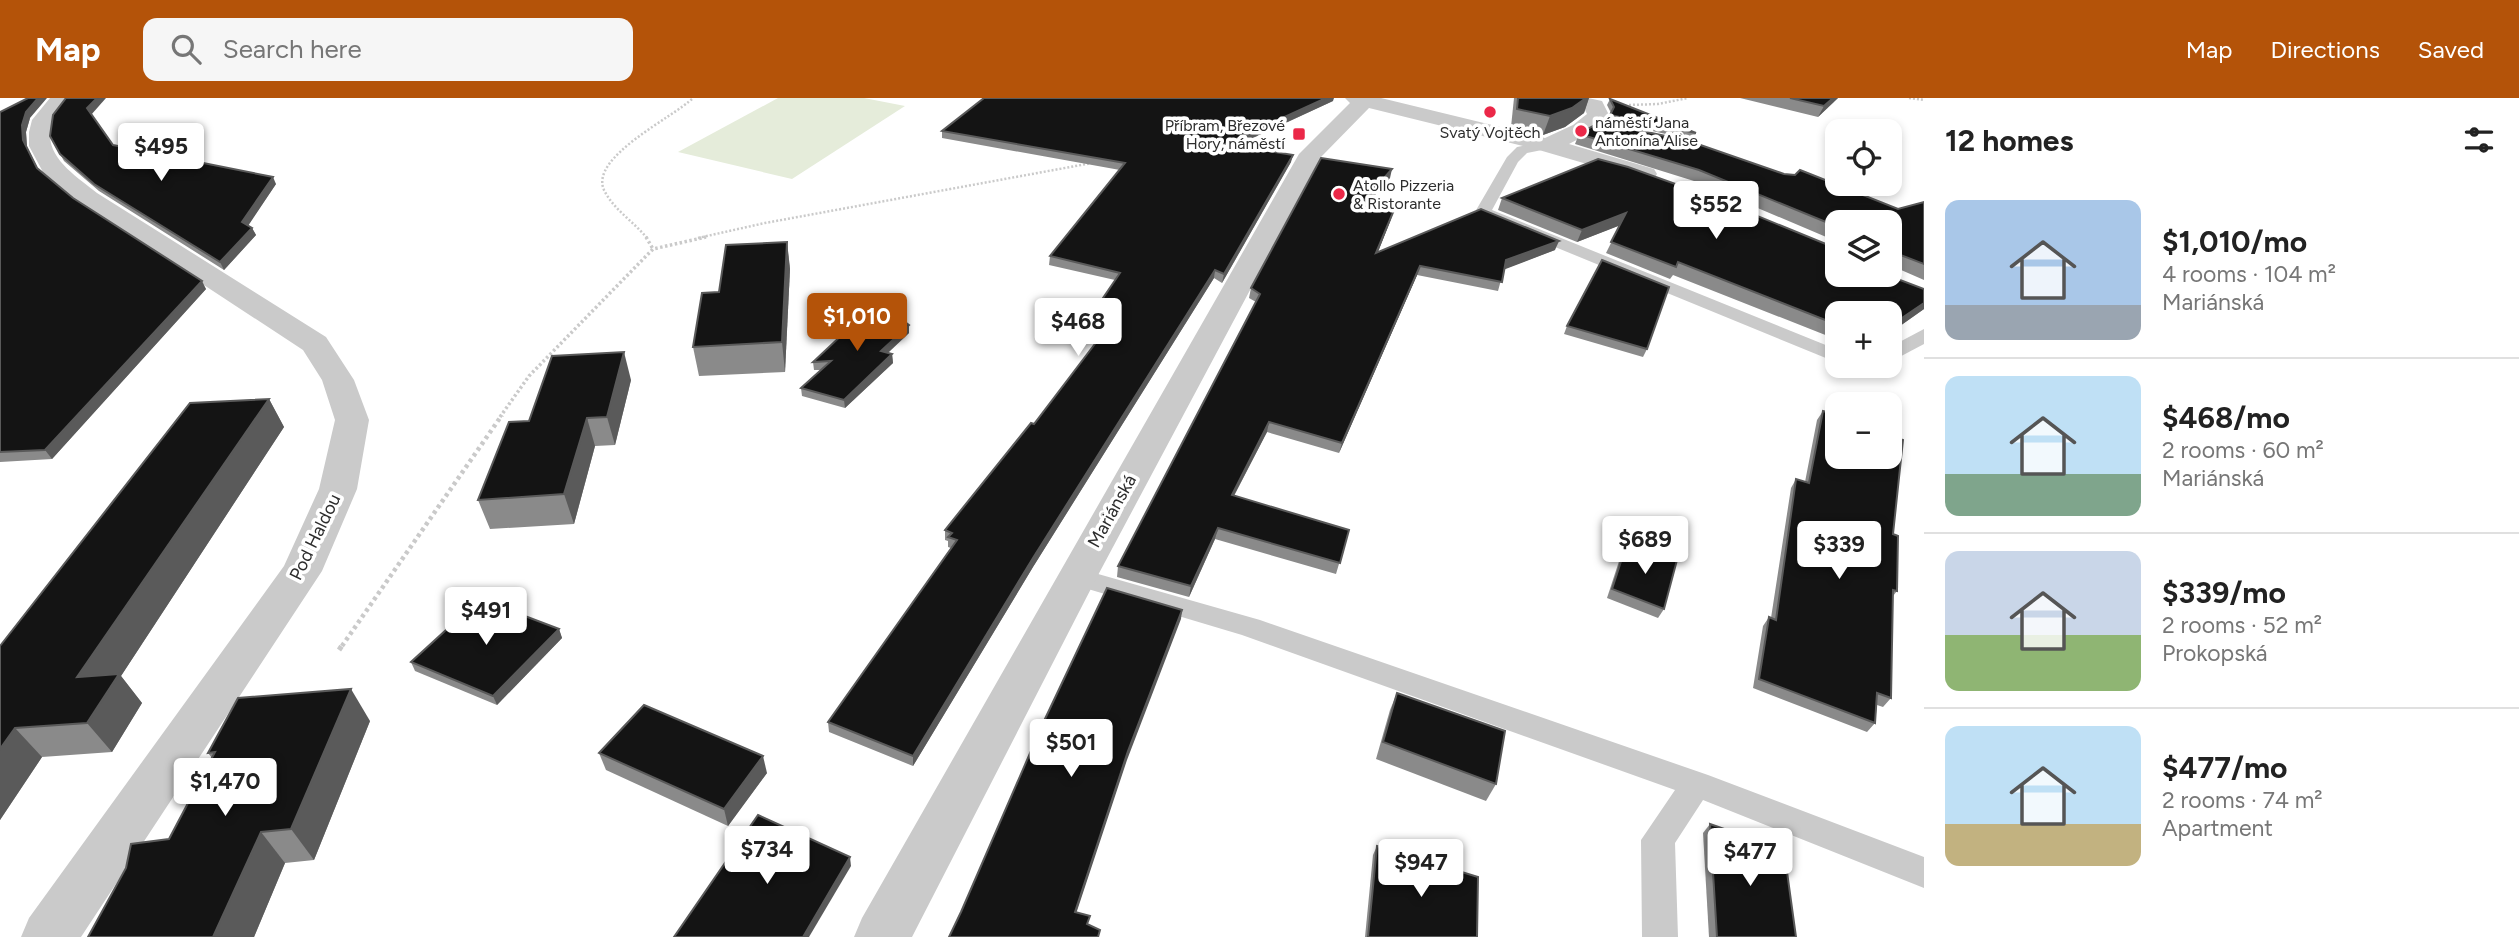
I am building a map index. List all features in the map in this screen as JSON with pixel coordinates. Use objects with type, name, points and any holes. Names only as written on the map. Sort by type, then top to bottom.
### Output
[{"type":"street","name":"Pod Haldou","points":[[49,937],[302,571],[338,489],[352,420],[338,380],[315,344],[88,198],[52,169],[40,146],[40,132],[43,120],[61,98]]},
{"type":"street","points":[[1547,145],[1567,138],[1597,120],[1563,98]]},
{"type":"street","points":[[1359,99],[1547,145],[1664,180]]},
{"type":"street","name":"Mariánská","points":[[882,937],[1311,154],[1359,99]]},
{"type":"lane","points":[[1547,145],[1522,150],[1512,160],[1483,212],[1825,352]]},
{"type":"lane","points":[[1902,349],[1924,335]]},
{"type":"lane","points":[[1077,577],[1250,627],[1697,784],[1924,873]]},
{"type":"lane","points":[[1660,937],[1658,840],[1697,784]]},
{"type":"path","points":[[653,249],[649,238],[605,192],[601,178],[606,165],[618,152],[685,107],[692,98]]},
{"type":"path","points":[[1597,120],[1688,98]]},
{"type":"path","points":[[1909,98],[1924,100]]},
{"type":"path","points":[[338,650],[529,376],[653,249],[765,223],[1093,163]]},
{"type":"green space","points":[[778,98],[864,98],[905,106],[792,179],[678,152]]},
{"type":"building","points":[[28,98],[38,98],[26,112],[22,125],[23,140],[37,168],[73,198],[202,281],[45,450],[0,452],[0,112]]},
{"type":"building","points":[[66,98],[97,98],[87,108],[113,145],[273,177],[242,222],[252,228],[220,262],[94,184],[60,154],[50,136],[53,115]]},
{"type":"building","points":[[984,98],[1326,98],[1225,144],[1293,155],[1224,274],[1215,270],[1033,558],[913,756],[828,722],[957,540],[948,537],[952,533],[945,530],[1031,423],[1034,424],[1107,328],[1096,326],[1110,304],[1101,301],[1120,273],[1050,256],[1125,163],[942,131]]},
{"type":"building","points":[[1518,98],[1586,98],[1572,108],[1550,116],[1517,109]]},
{"type":"building","points":[[1790,98],[1833,98],[1824,106]]},
{"type":"building","points":[[1610,99],[1696,133],[1610,115],[1614,107]]},
{"type":"building","points":[[1600,122],[1689,141],[1784,174],[1795,175],[1800,170],[1825,180],[1825,196],[1865,196],[1898,209],[1924,202],[1924,264],[1902,256],[1902,210],[1825,210],[1825,222],[1699,170],[1579,134]]},
{"type":"building","points":[[1321,158],[1392,169],[1361,204],[1394,210],[1376,253],[1481,209],[1559,241],[1506,260],[1502,282],[1420,266],[1342,443],[1269,422],[1232,495],[1349,530],[1340,563],[1218,528],[1191,586],[1118,566],[1260,294],[1251,288]]},
{"type":"building","points":[[1598,159],[1706,195],[1825,244],[1825,287],[1902,287],[1902,281],[1924,289],[1924,303],[1902,318],[1902,301],[1825,301],[1825,320],[1678,262],[1676,267],[1611,242],[1626,213],[1582,230],[1502,198]]},
{"type":"building","points":[[787,242],[782,342],[693,347],[702,293],[719,292],[726,245]]},
{"type":"building","points":[[1602,260],[1669,287],[1647,349],[1567,326]]},
{"type":"building","points":[[878,301],[909,325],[881,351],[892,354],[844,400],[801,388],[831,361],[813,362]]},
{"type":"building","points":[[624,352],[607,417],[587,418],[564,494],[478,500],[509,422],[529,421],[552,356]]},
{"type":"building","points":[[269,399],[77,677],[119,674],[87,723],[15,728],[0,749],[0,646],[190,403]]},
{"type":"building","points":[[1823,411],[1825,469],[1900,469],[1893,534],[1898,536],[1897,591],[1893,590],[1891,698],[1877,693],[1875,723],[1759,679],[1769,617],[1776,620],[1796,479],[1809,483]]},
{"type":"building","points":[[1627,543],[1677,560],[1664,609],[1612,589]]},
{"type":"building","points":[[1107,588],[1182,610],[1128,751],[1075,912],[1090,916],[1087,924],[1100,930],[1098,937],[949,937],[1044,721]]},
{"type":"building","points":[[480,599],[559,629],[493,696],[411,662]]},
{"type":"building","points":[[351,689],[291,829],[261,832],[213,937],[88,937],[126,868],[131,844],[169,839],[215,752],[208,753],[238,698]]},
{"type":"building","points":[[1397,693],[1505,731],[1496,784],[1383,742]]},
{"type":"building","points":[[644,705],[763,756],[724,809],[599,753]]},
{"type":"building","points":[[758,815],[850,857],[803,937],[674,937]]},
{"type":"building","points":[[1710,824],[1784,850],[1796,937],[1717,937]]},
{"type":"building","points":[[1377,846],[1478,877],[1477,937],[1368,937]]},
{"type":"place","name":"Svatý Vojtěch","points":[[1490,112]]},
{"type":"place","name":"náměstí Jana Antonína Alise","points":[[1581,131]]},
{"type":"place","name":"Příbram, Březové Hory, náměstí","points":[[1299,134]]},
{"type":"place","name":"Atollo Pizzeria & Ristorante","points":[[1339,194]]}]
